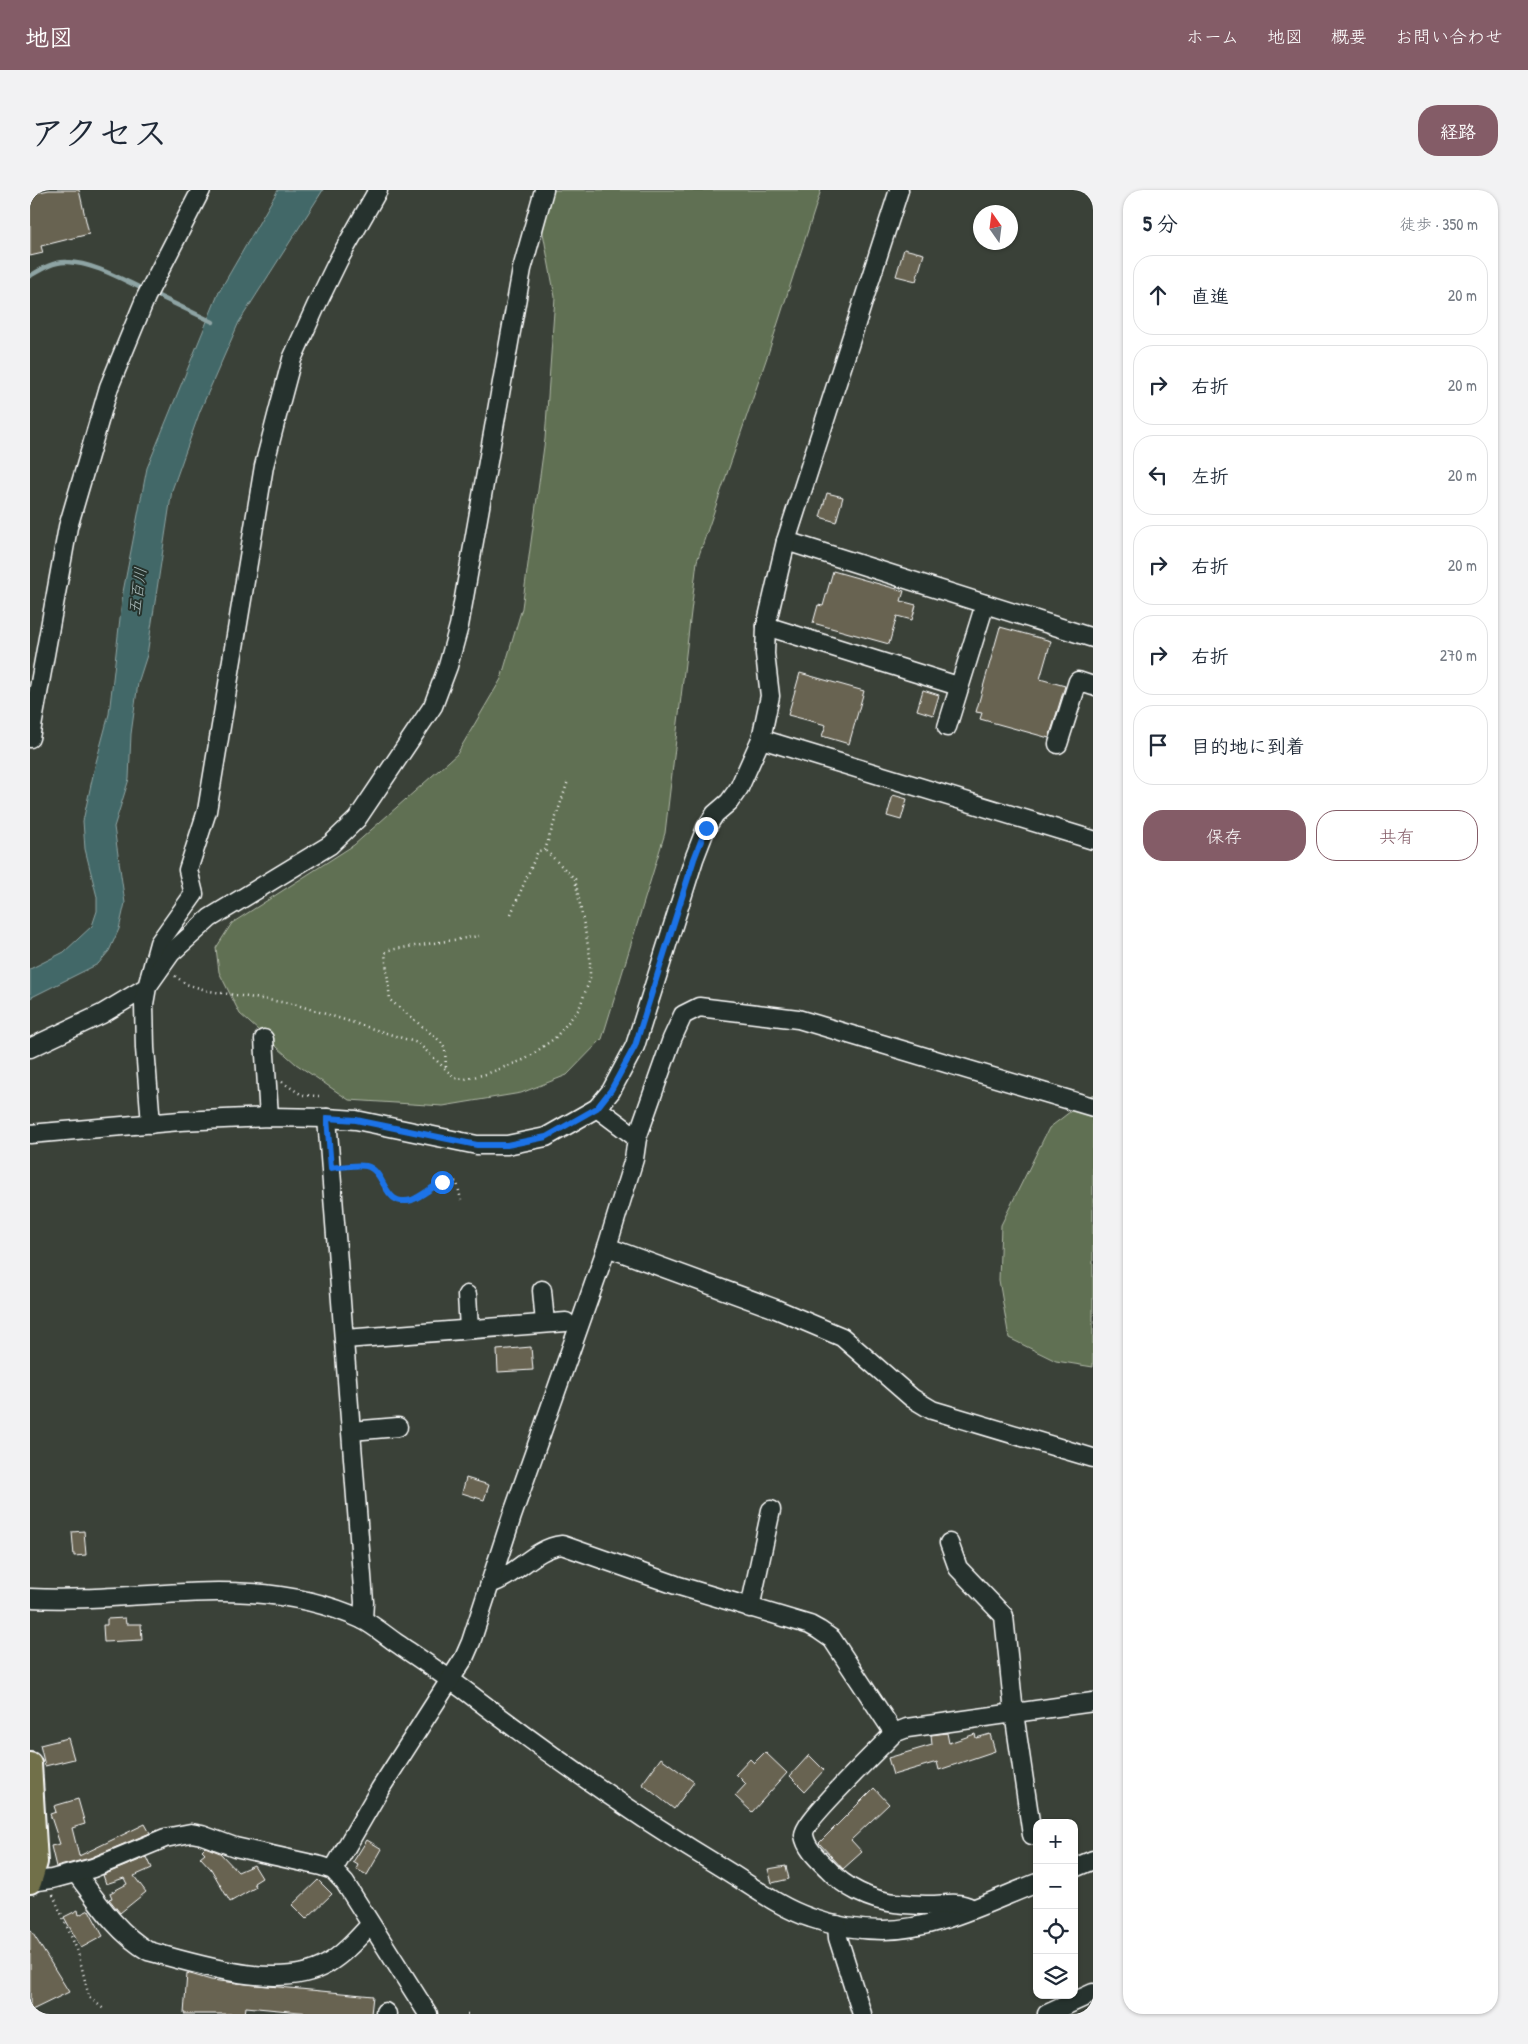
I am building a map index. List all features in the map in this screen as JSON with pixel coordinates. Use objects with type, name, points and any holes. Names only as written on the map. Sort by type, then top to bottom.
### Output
[{"type":"main road","points":[[30,1764],[36,1881]]},
{"type":"street","points":[[30,738],[68,527],[109,387],[146,297],[201,190]]},
{"type":"street","points":[[151,1124],[145,1048],[144,1004],[159,943],[194,894],[188,870],[207,811],[264,466],[292,359],[339,260],[378,190]]},
{"type":"street","points":[[30,1048],[102,1014],[147,987],[171,953],[210,918],[330,845],[356,819],[432,706],[448,666],[460,626],[522,269],[544,190]]},
{"type":"street","points":[[30,1134],[269,1116],[356,1120],[477,1145],[507,1145],[546,1137],[597,1108],[611,1090],[635,1046],[706,828],[715,814],[729,802],[739,788],[761,739],[770,696],[765,654],[766,626],[786,541],[899,190]]},
{"type":"street","points":[[786,541],[1093,638]]},
{"type":"street","points":[[947,727],[958,686],[985,604]]},
{"type":"street","points":[[766,626],[958,686]]},
{"type":"street","points":[[1058,744],[1078,681],[1093,686]]},
{"type":"street","points":[[761,739],[1093,840]]},
{"type":"street","points":[[333,1870],[449,1679],[464,1658],[471,1642],[606,1247],[634,1159],[637,1138],[672,1039],[683,1015],[699,1007],[798,1019],[1093,1107]]},
{"type":"street","points":[[264,1039],[269,1116]]},
{"type":"street","points":[[597,1108],[637,1138]]},
{"type":"street","points":[[327,1118],[364,1602],[363,1620]]},
{"type":"street","points":[[606,1247],[776,1309],[842,1337],[912,1398],[932,1410],[1093,1458]]},
{"type":"street","points":[[542,1290],[545,1323]]},
{"type":"street","points":[[467,1295],[469,1329]]},
{"type":"street","points":[[345,1339],[566,1322]]},
{"type":"street","points":[[351,1431],[398,1427]]},
{"type":"street","points":[[750,1608],[771,1510]]},
{"type":"street","points":[[949,1543],[958,1568],[1004,1616],[1014,1713],[1032,1835]]},
{"type":"street","points":[[490,1584],[501,1580],[545,1549],[562,1546],[750,1608],[810,1625],[832,1639],[894,1733]]},
{"type":"street","points":[[30,1598],[225,1592],[267,1594],[294,1597],[363,1620],[449,1679],[569,1768],[683,1844],[784,1906],[810,1918],[837,1925],[882,1930],[902,1928],[940,1920],[1033,1885]]},
{"type":"street","points":[[972,1908],[957,1903],[926,1905],[874,1898],[846,1884],[832,1874],[808,1846],[804,1836],[805,1828],[894,1733],[907,1728],[1093,1702]]},
{"type":"street","points":[[36,1881],[76,1873],[115,1860],[165,1838],[191,1833],[235,1847],[306,1862],[333,1870],[345,1883],[428,2014]]},
{"type":"street","points":[[1078,1866],[1093,1860]]},
{"type":"street","points":[[76,1873],[112,1920],[136,1944],[148,1951],[230,1971],[261,1976],[299,1974],[327,1964],[370,1925]]},
{"type":"street","points":[[837,1925],[838,1938],[862,2014]]},
{"type":"street","points":[[1047,2014],[1093,1993]]},
{"type":"path","points":[[545,850],[568,781]]},
{"type":"path","points":[[162,966],[186,984],[209,991],[294,1004],[418,1043],[455,1078],[465,1079],[526,1059],[555,1038],[579,1009],[592,970],[575,879],[545,850]]},
{"type":"path","points":[[511,914],[538,851],[545,850]]},
{"type":"path","points":[[446,1069],[445,1049],[440,1041],[390,1000],[385,953],[389,950],[479,936]]},
{"type":"path","points":[[266,1078],[284,1082],[302,1095],[319,1096]]},
{"type":"path","points":[[331,1168],[366,1166],[373,1170],[391,1196],[402,1202],[414,1199],[442,1182],[456,1182],[461,1200]]},
{"type":"path","points":[[36,1881],[78,1952],[89,1997],[104,2010]]},
{"type":"green space","points":[[535,190],[821,190],[767,357],[697,561],[665,833],[602,1039],[567,1075],[521,1093],[443,1106],[349,1100],[296,1064],[240,1014],[219,972],[216,948],[232,923],[354,845],[457,754],[501,679],[522,608],[545,439],[555,297]]},
{"type":"green space","points":[[1093,1094],[1093,1367],[1056,1361],[1009,1338],[999,1280],[1001,1225],[1049,1128]]},
{"type":"water","name":"五百川","points":[[278,190],[323,190],[239,322],[200,411],[172,490],[147,655],[138,683],[131,734],[129,779],[114,827],[125,903],[119,929],[109,951],[98,964],[30,998],[30,969],[64,952],[92,926],[97,911],[97,897],[85,849],[83,821],[109,714],[123,592],[147,468],[219,292]]},
{"type":"building","points":[[49,190],[79,190],[89,234],[41,246],[43,253],[30,256],[30,194]]},
{"type":"building","points":[[904,249],[924,254],[916,281],[896,276]]},
{"type":"building","points":[[827,493],[843,497],[836,522],[820,517]]},
{"type":"building","points":[[833,571],[904,591],[901,601],[916,605],[912,620],[897,616],[889,644],[813,623],[818,605],[823,606]]},
{"type":"building","points":[[1000,627],[1051,641],[1040,679],[1065,686],[1049,738],[980,719],[982,713],[976,712]]},
{"type":"building","points":[[800,673],[864,691],[849,744],[822,736],[826,725],[788,715]]},
{"type":"building","points":[[923,690],[939,695],[933,715],[917,710]]},
{"type":"building","points":[[893,795],[907,799],[901,820],[887,816]]},
{"type":"building","points":[[531,1347],[533,1370],[498,1372],[497,1350]]},
{"type":"building","points":[[466,1478],[489,1485],[484,1500],[462,1493]]},
{"type":"building","points":[[84,1531],[86,1555],[74,1556],[72,1532]]},
{"type":"building","points":[[125,1618],[126,1624],[141,1624],[142,1640],[104,1642],[103,1625],[107,1625],[107,1619]]},
{"type":"building","points":[[947,1733],[949,1743],[975,1734],[976,1738],[990,1734],[995,1751],[939,1770],[937,1762],[893,1775],[888,1758],[932,1745],[931,1735]]},
{"type":"building","points":[[68,1738],[74,1759],[45,1766],[40,1745]]},
{"type":"building","points":[[765,1752],[787,1773],[752,1812],[735,1796],[746,1784],[736,1774],[750,1759],[754,1763]]},
{"type":"building","points":[[809,1755],[824,1770],[805,1791],[790,1776]]},
{"type":"building","points":[[661,1758],[694,1782],[674,1809],[642,1784]]},
{"type":"building","points":[[874,1788],[889,1804],[851,1840],[862,1852],[843,1869],[819,1843]]},
{"type":"building","points":[[78,1799],[85,1824],[72,1828],[79,1856],[145,1824],[150,1833],[90,1858],[56,1867],[51,1846],[60,1844],[50,1814],[56,1812],[54,1806]]},
{"type":"building","points":[[367,1840],[382,1849],[367,1875],[356,1869],[358,1865],[353,1862]]},
{"type":"building","points":[[205,1847],[220,1853],[238,1872],[254,1865],[262,1878],[254,1883],[256,1887],[230,1902],[211,1869],[200,1857],[205,1853],[202,1850]]},
{"type":"building","points":[[147,1857],[152,1868],[134,1876],[146,1892],[120,1913],[109,1899],[112,1898],[110,1893],[127,1884],[124,1878],[106,1884],[103,1875]]},
{"type":"building","points":[[786,1866],[789,1879],[772,1883],[768,1869]]},
{"type":"building","points":[[318,1880],[332,1894],[306,1919],[292,1905]]},
{"type":"building","points":[[78,1910],[79,1915],[89,1910],[103,1936],[81,1948],[64,1917]]},
{"type":"building","points":[[30,1929],[69,1992],[30,2011]]},
{"type":"building","points":[[187,1973],[211,1980],[373,1996],[371,2014],[321,2014],[246,2007],[245,2014],[184,2014]]},
{"type":"waterway","points":[[30,276],[47,266],[57,263],[77,263],[107,272],[145,290]]},
{"type":"waterway","points":[[152,293],[213,322]]},
{"type":"route","points":[[442,1182],[414,1199],[402,1202],[391,1196],[373,1170],[366,1166],[331,1168],[327,1118],[356,1120],[428,1136],[489,1146],[526,1143],[546,1137],[597,1108],[611,1090],[635,1046],[694,859],[706,828]]}]
